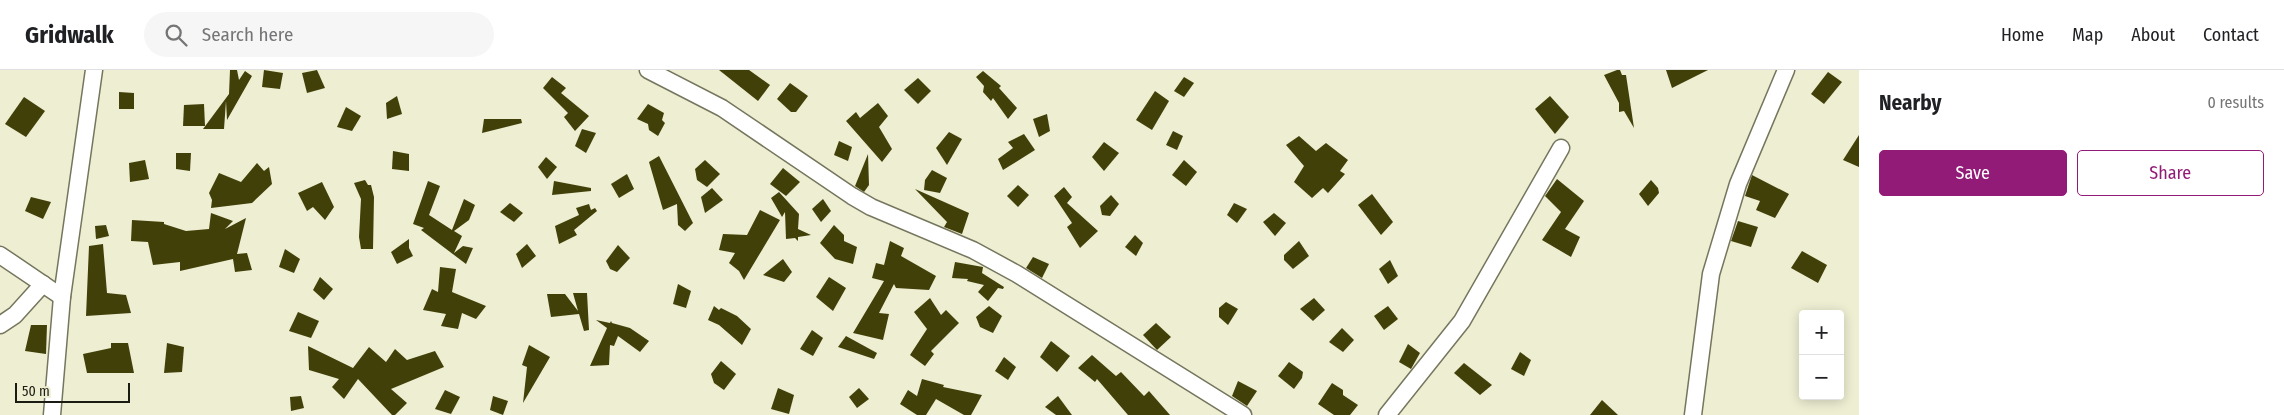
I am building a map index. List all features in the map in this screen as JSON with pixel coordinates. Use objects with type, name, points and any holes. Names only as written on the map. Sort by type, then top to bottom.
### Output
[{"type":"street","points":[[52,415],[62,297],[94,70]]},
{"type":"street","points":[[648,70],[722,108],[852,196],[872,207],[972,250],[1017,274],[1243,415]]},
{"type":"street","points":[[1693,415],[1712,274],[1738,184],[1786,70]]},
{"type":"street","points":[[1387,415],[1462,321],[1561,148]]},
{"type":"street","points":[[0,255],[62,297]]},
{"type":"street","points":[[0,325],[16,315],[42,284]]},
{"type":"building","points":[[230,70],[237,70],[239,80],[245,71],[252,76],[227,120],[226,101],[224,129],[203,129],[229,94]]},
{"type":"building","points":[[264,70],[283,73],[280,89],[262,87]]},
{"type":"building","points":[[317,70],[325,88],[307,93],[302,73]]},
{"type":"building","points":[[719,70],[749,70],[770,85],[758,101]]},
{"type":"building","points":[[1620,70],[1622,75],[1626,75],[1634,128],[1624,111],[1619,112],[1619,103],[1604,75]]},
{"type":"building","points":[[1666,70],[1708,70],[1672,88]]},
{"type":"building","points":[[983,71],[1001,86],[999,88],[1017,108],[1008,119],[993,98],[991,101],[983,92],[984,86],[976,77]]},
{"type":"building","points":[[1828,72],[1842,82],[1824,104],[1811,94]]},
{"type":"building","points":[[552,77],[566,88],[561,93],[589,116],[575,131],[564,117],[568,113],[543,88]]},
{"type":"building","points":[[1184,77],[1194,83],[1184,97],[1174,91]]},
{"type":"building","points":[[918,78],[931,91],[918,104],[904,90]]},
{"type":"building","points":[[790,83],[808,96],[796,112],[791,112],[777,99]]},
{"type":"building","points":[[1155,91],[1169,101],[1152,130],[1136,120]]},
{"type":"building","points":[[119,92],[134,93],[134,109],[119,109]]},
{"type":"building","points":[[397,96],[402,114],[387,119],[386,103]]},
{"type":"building","points":[[1550,96],[1569,117],[1555,134],[1535,109]]},
{"type":"building","points":[[24,97],[45,111],[26,137],[5,124]]},
{"type":"building","points":[[878,103],[888,116],[879,127],[892,149],[882,162],[846,121],[856,112],[860,118]]},
{"type":"building","points":[[204,104],[205,126],[183,126],[184,105]]},
{"type":"building","points":[[648,104],[664,113],[662,120],[665,123],[658,136],[649,130],[648,124],[637,119]]},
{"type":"building","points":[[346,107],[361,116],[352,131],[337,127]]},
{"type":"building","points":[[1047,114],[1050,131],[1039,137],[1033,119]]},
{"type":"building","points":[[484,119],[521,119],[522,123],[482,133]]},
{"type":"building","points":[[582,129],[596,133],[586,153],[575,146]]},
{"type":"building","points":[[1173,131],[1183,136],[1177,150],[1166,145]]},
{"type":"building","points":[[949,132],[962,139],[947,165],[936,148]]},
{"type":"building","points":[[1024,134],[1035,150],[1003,170],[998,159],[1013,148],[1008,142]]},
{"type":"building","points":[[1859,135],[1859,167],[1843,160]]},
{"type":"building","points":[[1299,136],[1316,151],[1326,143],[1348,160],[1340,171],[1345,174],[1328,193],[1323,188],[1312,198],[1294,182],[1304,166],[1286,145]]},
{"type":"building","points":[[839,141],[852,147],[848,161],[834,155]]},
{"type":"building","points":[[1104,142],[1119,153],[1104,171],[1092,157]]},
{"type":"building","points":[[393,151],[409,154],[409,171],[392,169]]},
{"type":"building","points":[[176,153],[191,153],[190,171],[176,169]]},
{"type":"building","points":[[868,154],[869,185],[864,192],[855,186]]},
{"type":"building","points":[[659,156],[693,223],[685,231],[678,225],[677,204],[663,210],[649,162]]},
{"type":"building","points":[[546,157],[557,167],[547,179],[538,167]]},
{"type":"building","points":[[145,160],[149,179],[130,182],[129,163]]},
{"type":"building","points":[[705,160],[720,174],[707,187],[697,180],[695,169]]},
{"type":"building","points":[[1184,160],[1197,172],[1186,186],[1172,175]]},
{"type":"building","points":[[257,163],[264,171],[269,167],[272,184],[252,203],[211,208],[212,200],[209,193],[219,173],[241,182]]},
{"type":"building","points":[[783,168],[800,182],[786,196],[770,184]]},
{"type":"building","points":[[932,170],[947,178],[940,193],[924,190],[925,180]]},
{"type":"building","points":[[627,174],[634,189],[619,198],[611,184]]},
{"type":"building","points":[[1752,175],[1789,194],[1775,218],[1756,210],[1760,201],[1745,196]]},
{"type":"building","points":[[1557,179],[1584,201],[1565,229],[1580,237],[1571,257],[1542,240],[1561,212],[1545,196]]},
{"type":"building","points":[[365,180],[368,185],[371,185],[374,197],[373,249],[361,249],[359,237],[361,199],[354,183]]},
{"type":"building","points":[[1651,180],[1658,188],[1659,193],[1648,206],[1639,194]]},
{"type":"building","points":[[428,181],[440,186],[429,215],[452,230],[464,199],[475,205],[469,220],[454,231],[462,236],[454,253],[463,246],[473,248],[466,264],[421,230],[424,228],[413,224]]},
{"type":"building","points":[[554,181],[591,188],[591,191],[552,195]]},
{"type":"building","points":[[322,182],[334,207],[325,220],[313,207],[307,211],[298,193]]},
{"type":"building","points":[[1018,185],[1029,195],[1018,207],[1007,196]]},
{"type":"building","points":[[1064,187],[1072,197],[1067,203],[1098,231],[1080,248],[1067,227],[1072,223],[1054,196]]},
{"type":"building","points":[[712,188],[723,200],[705,213],[701,197]]},
{"type":"building","points":[[915,189],[969,213],[962,234],[944,227],[947,222]]},
{"type":"building","points":[[779,192],[799,214],[798,229],[811,235],[798,237],[798,241],[795,238],[786,239],[785,212],[782,217],[771,198]]},
{"type":"building","points":[[1372,194],[1393,222],[1381,235],[1358,205]]},
{"type":"building","points":[[1111,195],[1119,204],[1110,216],[1102,215],[1100,206]]},
{"type":"building","points":[[31,197],[51,202],[43,219],[25,211]]},
{"type":"building","points":[[823,199],[831,211],[821,222],[812,209]]},
{"type":"building","points":[[510,203],[523,213],[514,222],[500,212]]},
{"type":"building","points":[[1234,203],[1247,209],[1237,223],[1227,215]]},
{"type":"building","points":[[589,204],[591,210],[595,208],[597,211],[574,230],[577,235],[559,244],[555,226],[579,215],[576,208]]},
{"type":"building","points":[[760,210],[780,220],[744,280],[739,271],[729,263],[735,253],[719,250],[723,234],[747,235]]},
{"type":"building","points":[[211,213],[233,221],[225,229],[246,218],[237,254],[247,253],[252,270],[235,272],[233,259],[180,271],[180,262],[153,265],[148,242],[131,241],[132,220],[164,222],[164,224],[186,231],[209,229]]},
{"type":"building","points":[[1274,213],[1286,223],[1275,236],[1263,222]]},
{"type":"building","points":[[1738,221],[1758,227],[1751,247],[1731,241]]},
{"type":"building","points":[[106,225],[109,236],[96,239],[95,226]]},
{"type":"building","points":[[834,225],[844,235],[844,241],[857,247],[853,264],[835,259],[820,243]]},
{"type":"building","points":[[1135,235],[1143,243],[1136,256],[1125,247]]},
{"type":"building","points":[[409,239],[409,248],[413,256],[397,264],[391,252]]},
{"type":"building","points":[[890,241],[904,248],[901,256],[936,276],[929,290],[896,288],[894,284],[879,313],[889,314],[883,340],[853,333],[884,281],[872,278],[876,263],[884,265]]},
{"type":"building","points":[[1299,241],[1309,256],[1293,269],[1284,260],[1284,255]]},
{"type":"building","points":[[103,244],[107,293],[126,295],[131,313],[86,316],[89,246]]},
{"type":"building","points":[[527,244],[536,256],[522,268],[516,254]]},
{"type":"building","points":[[618,245],[630,258],[617,272],[610,269],[606,261]]},
{"type":"building","points":[[285,249],[300,259],[294,273],[279,267]]},
{"type":"building","points":[[1802,251],[1827,265],[1818,283],[1791,268]]},
{"type":"building","points":[[1033,257],[1049,264],[1042,278],[1026,268]]},
{"type":"building","points":[[783,259],[792,272],[784,282],[763,275]]},
{"type":"building","points":[[1390,260],[1398,276],[1388,284],[1379,269]]},
{"type":"building","points":[[955,262],[983,267],[982,273],[1004,287],[1003,289],[998,288],[988,301],[978,292],[984,285],[967,281],[968,279],[952,278]]},
{"type":"building","points":[[440,267],[456,269],[452,292],[486,306],[476,319],[462,313],[458,329],[441,326],[446,314],[423,310],[432,289],[438,292]]},
{"type":"building","points":[[320,277],[333,289],[324,300],[313,290]]},
{"type":"building","points":[[829,277],[846,288],[833,311],[816,297]]},
{"type":"building","points":[[678,284],[691,291],[686,308],[673,304]]},
{"type":"building","points":[[573,293],[587,293],[589,330],[584,331],[579,314],[551,317],[547,294],[565,294],[578,311]]},
{"type":"building","points":[[930,298],[941,315],[946,310],[959,323],[931,351],[934,354],[925,366],[910,355],[927,329],[914,312]]},
{"type":"building","points":[[1314,298],[1325,310],[1313,321],[1300,309]]},
{"type":"building","points":[[1226,302],[1238,309],[1228,325],[1219,317],[1219,308]]},
{"type":"building","points":[[714,306],[719,310],[721,308],[737,316],[751,329],[742,345],[719,325],[708,320]]},
{"type":"building","points":[[989,306],[1002,316],[993,333],[980,327],[976,317]]},
{"type":"building","points":[[1388,306],[1398,319],[1384,330],[1374,316]]},
{"type":"building","points":[[298,312],[319,321],[311,338],[289,331]]},
{"type":"building","points":[[596,320],[610,323],[611,321],[612,323],[630,328],[649,341],[640,352],[618,336],[614,346],[610,345],[609,365],[590,366],[607,328]]},
{"type":"building","points":[[1156,323],[1171,337],[1157,350],[1143,335]]},
{"type":"building","points":[[31,325],[47,325],[46,354],[25,351]]},
{"type":"building","points":[[1342,328],[1354,340],[1343,352],[1329,342]]},
{"type":"building","points":[[812,330],[823,338],[813,356],[800,349]]},
{"type":"building","points":[[846,336],[877,353],[874,359],[838,347]]},
{"type":"building","points":[[1051,341],[1070,356],[1057,372],[1040,357]]},
{"type":"building","points":[[111,343],[128,343],[134,373],[87,373],[83,354],[111,348]]},
{"type":"building","points":[[167,343],[184,347],[182,372],[164,373]]},
{"type":"building","points":[[1408,344],[1420,353],[1411,369],[1399,362]]},
{"type":"building","points":[[529,345],[550,357],[523,403],[527,367],[522,365]]},
{"type":"building","points":[[308,346],[353,368],[369,347],[386,362],[395,349],[407,360],[435,351],[444,367],[391,389],[407,403],[395,415],[392,415],[358,379],[344,399],[332,387],[339,379],[309,370]]},
{"type":"building","points":[[1520,352],[1531,360],[1524,376],[1511,369]]},
{"type":"building","points":[[1092,355],[1116,376],[1121,372],[1144,396],[1149,391],[1170,415],[1128,415],[1097,379],[1095,382],[1078,368]]},
{"type":"building","points":[[1004,357],[1016,367],[1008,380],[995,371]]},
{"type":"building","points":[[721,361],[736,374],[724,390],[714,383],[711,374]]},
{"type":"building","points":[[1289,362],[1303,372],[1302,378],[1294,389],[1278,376]]},
{"type":"building","points":[[1464,363],[1492,385],[1480,395],[1454,373]]},
{"type":"building","points":[[922,379],[944,385],[943,387],[982,395],[971,415],[964,415],[936,399],[926,415],[917,415],[900,404],[908,390],[917,396]]},
{"type":"building","points":[[1238,381],[1257,391],[1247,406],[1232,396]]},
{"type":"building","points":[[1332,383],[1343,390],[1343,395],[1358,405],[1350,415],[1334,415],[1318,404]]},
{"type":"building","points":[[778,388],[794,395],[789,414],[771,409]]},
{"type":"building","points":[[859,388],[869,399],[857,408],[849,397]]},
{"type":"building","points":[[445,390],[460,397],[451,414],[435,409]]},
{"type":"building","points":[[301,396],[304,408],[291,411],[290,397]]},
{"type":"building","points":[[493,396],[508,401],[503,415],[490,410]]},
{"type":"building","points":[[1058,396],[1072,415],[1056,415],[1045,407]]},
{"type":"building","points":[[1602,400],[1618,415],[1590,415]]}]
